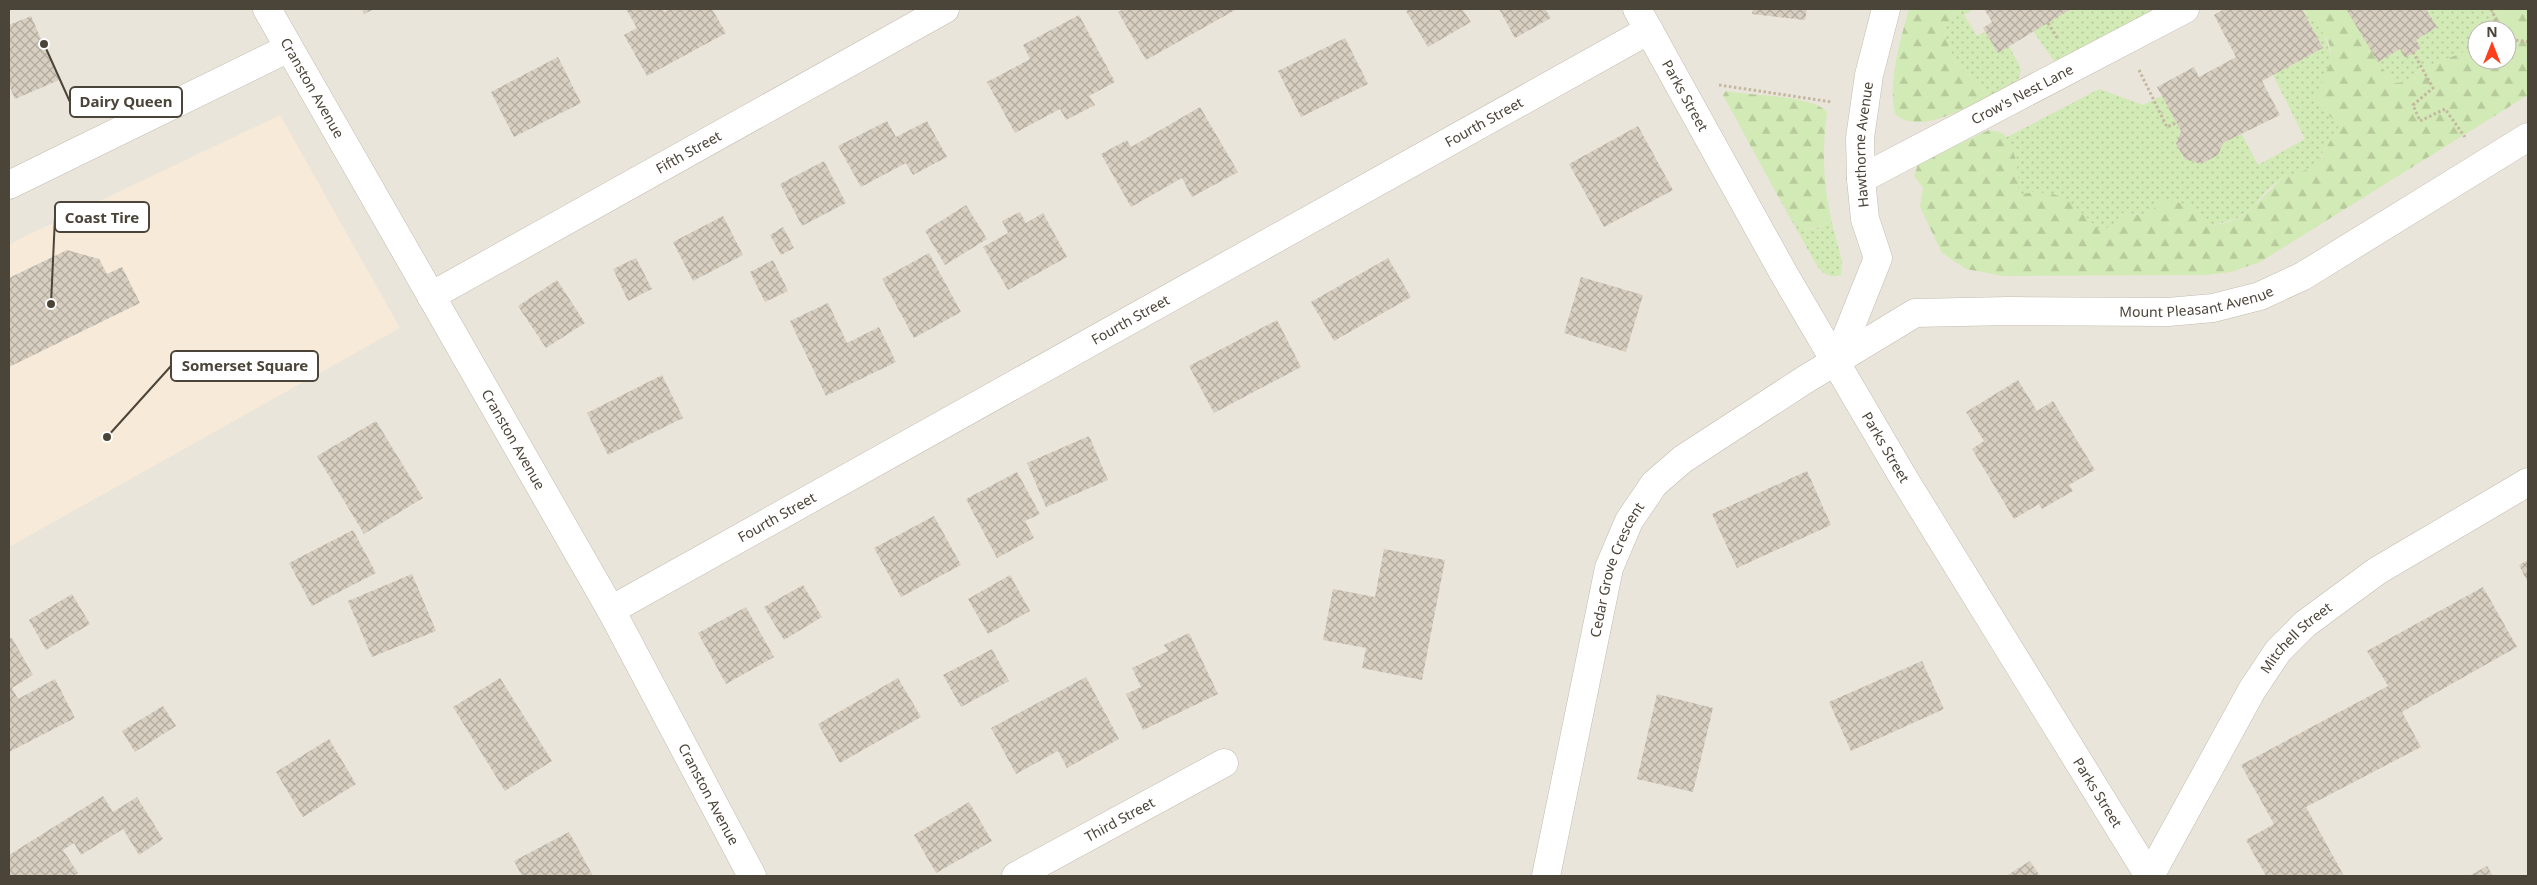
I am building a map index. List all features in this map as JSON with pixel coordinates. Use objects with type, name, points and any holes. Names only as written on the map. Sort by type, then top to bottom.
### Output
[{"type":"street","name":"Cranston Avenue","points":[[267,9],[611,610],[752,876]]},
{"type":"street","name":"Fifth Street","points":[[431,296],[945,9]]},
{"type":"street","name":"Hawthorne Avenue","points":[[1836,363],[1878,258],[1867,228],[1861,179],[1860,138],[1869,75],[1886,9]]},
{"type":"street","name":"Crow's Nest Lane","points":[[1861,179],[2185,9]]},
{"type":"street","name":"Parks Street","points":[[1644,20],[1836,363],[1903,477],[2149,876]]},
{"type":"street","name":"Fourth Street","points":[[611,610],[1644,20]]},
{"type":"street","points":[[9,185],[289,48]]},
{"type":"street","name":"Mount Pleasant Avenue","points":[[1836,363],[1915,313],[2009,311],[2168,312],[2213,308],[2260,296],[2303,276],[2528,137]]},
{"type":"street","name":"Cedar Grove Crescent","points":[[1546,876],[1609,568],[1629,521],[1654,484],[1683,459],[1806,379],[1836,363]]},
{"type":"street","name":"Mitchell Street","points":[[2149,876],[2252,690],[2278,651],[2305,624],[2378,571],[2528,482]]},
{"type":"street","name":"Third Street","points":[[1016,876],[1224,763]]},
{"type":"path","points":[[2413,52],[2433,88],[2413,105],[2420,121],[2445,109],[2484,165]]},
{"type":"path","points":[[2139,70],[2167,127],[2176,123]]},
{"type":"path","points":[[1676,79],[1864,107]]},
{"type":"shaded area","points":[[9,9],[2528,9],[2528,876],[9,876]]},
{"type":"shaded area","points":[[280,115],[400,328],[9,547],[9,244]]},
{"type":"green space","points":[[1909,9],[1960,9],[1948,23],[1943,33],[1958,66],[1965,74],[1977,80],[1986,98],[1966,108],[1928,121],[1915,122],[1904,120],[1895,114],[1893,101],[1894,75]]},
{"type":"green space","points":[[1960,9],[1974,9],[1964,15],[1977,36],[1985,32],[1998,53],[2009,46],[2021,69],[2019,79],[1986,98],[1977,80],[1965,74],[1958,66],[1943,33],[1948,23]]},
{"type":"green space","points":[[2071,9],[2156,10],[2055,62],[2033,31]]},
{"type":"green space","points":[[2302,9],[2324,33],[2332,59],[2321,109],[2340,125],[2315,165],[2301,174],[2287,174],[2266,191],[2253,207],[2236,219],[2210,226],[2195,206],[2156,208],[2145,216],[2122,213],[2112,227],[2098,230],[2088,219],[2033,192],[2017,196],[2017,166],[2013,152],[2005,138],[2099,89],[2143,105],[2162,96],[2181,131],[2176,144],[2185,159],[2201,163],[2223,143],[2241,133],[2258,165],[2305,139],[2273,75],[2323,48]]},
{"type":"green space","points":[[2304,9],[2359,9],[2383,69],[2395,83],[2412,81],[2421,69],[2467,51],[2467,70],[2517,70],[2517,20],[2493,20],[2504,9],[2528,9],[2528,95],[2260,262],[2231,272],[2207,275],[2004,276],[1966,269],[1942,253],[1920,207],[1923,188],[1914,176],[1919,162],[1989,130],[2003,133],[2012,149],[2018,169],[2018,195],[2032,193],[2055,194],[2072,204],[2098,229],[2112,227],[2122,213],[2145,216],[2164,200],[2195,206],[2210,226],[2237,219],[2256,204],[2287,174],[2307,170],[2314,165],[2325,151],[2340,125],[2321,109],[2316,99],[2328,66],[2330,50],[2328,41],[2323,33]]},
{"type":"green space","points":[[2359,9],[2504,9],[2493,20],[2467,20],[2467,51],[2421,69],[2412,81],[2395,83],[2383,69]]},
{"type":"green space","points":[[1726,91],[1795,99],[1819,106],[1827,112],[1824,166],[1826,193],[1831,219],[1827,225],[1806,229],[1780,200],[1723,95]]},
{"type":"green space","points":[[1780,200],[1806,229],[1823,226],[1831,219],[1842,262],[1841,275],[1829,275],[1819,269]]},
{"type":"building","points":[[362,9],[374,9],[364,14]]},
{"type":"building","points":[[626,9],[663,9],[664,12],[670,9],[712,9],[726,33],[647,76],[624,35],[637,28]]},
{"type":"building","points":[[1124,9],[1237,9],[1146,60],[1118,12]]},
{"type":"building","points":[[1409,9],[1462,9],[1471,22],[1428,47],[1406,11]]},
{"type":"building","points":[[1499,9],[1545,9],[1551,18],[1515,38]]},
{"type":"building","points":[[1753,9],[1807,9],[1805,20],[1752,14]]},
{"type":"building","points":[[1984,9],[2071,9],[1998,53],[1983,28],[1992,22]]},
{"type":"building","points":[[2224,9],[2302,9],[2323,48],[2262,81],[2280,115],[2223,143],[2218,155],[2201,164],[2185,159],[2176,144],[2181,131],[2157,87],[2194,67],[2199,77],[2236,57],[2214,15]]},
{"type":"building","points":[[2346,9],[2426,9],[2437,27],[2416,40],[2421,48],[2405,58],[2400,49],[2378,62]]},
{"type":"building","points":[[1079,15],[1115,82],[1089,96],[1095,105],[1066,120],[1060,109],[1015,133],[987,82],[1030,59],[1023,45]]},
{"type":"building","points":[[31,16],[59,80],[15,99],[9,85],[9,25]]},
{"type":"building","points":[[1345,38],[1368,84],[1301,117],[1278,71]]},
{"type":"building","points":[[558,57],[581,103],[514,137],[491,92]]},
{"type":"building","points":[[1200,107],[1238,172],[1192,197],[1182,178],[1131,207],[1101,154],[1127,140],[1131,147]]},
{"type":"building","points":[[887,121],[896,137],[927,121],[947,157],[913,175],[906,163],[861,187],[838,146]]},
{"type":"building","points":[[1638,126],[1673,190],[1604,227],[1569,164]]},
{"type":"building","points":[[824,161],[846,203],[802,226],[780,184]]},
{"type":"building","points":[[966,205],[987,239],[945,265],[925,231]]},
{"type":"building","points":[[1020,212],[1026,223],[1043,213],[1067,257],[1008,290],[983,247],[1008,233],[1002,221]]},
{"type":"building","points":[[723,216],[743,255],[693,281],[673,242]]},
{"type":"building","points":[[783,227],[794,248],[781,255],[770,235]]},
{"type":"building","points":[[67,250],[99,259],[107,274],[122,267],[140,303],[9,367],[9,278]]},
{"type":"building","points":[[929,253],[961,312],[914,338],[882,279]]},
{"type":"building","points":[[636,258],[652,289],[628,301],[613,269]]},
{"type":"building","points":[[1388,258],[1411,297],[1334,341],[1311,302]]},
{"type":"building","points":[[773,260],[788,291],[765,302],[750,272]]},
{"type":"building","points":[[1581,277],[1643,295],[1626,352],[1564,333]]},
{"type":"building","points":[[557,280],[585,323],[546,348],[518,306]]},
{"type":"building","points":[[828,303],[847,343],[879,327],[896,362],[826,396],[790,321]]},
{"type":"building","points":[[1277,320],[1301,367],[1214,413],[1189,366]]},
{"type":"building","points":[[662,375],[683,418],[608,455],[587,413]]},
{"type":"building","points":[[2018,380],[2037,411],[2053,401],[2095,470],[2069,485],[2073,491],[2042,509],[2039,504],[2014,519],[1972,449],[1984,441],[1966,412]]},
{"type":"building","points":[[376,421],[423,498],[364,534],[317,456]]},
{"type":"building","points":[[1089,436],[1108,480],[1046,507],[1027,463]]},
{"type":"building","points":[[1807,471],[1831,525],[1737,568],[1712,514]]},
{"type":"building","points":[[1017,472],[1040,514],[1025,521],[1034,538],[997,558],[966,499]]},
{"type":"building","points":[[934,516],[961,565],[901,597],[874,548]]},
{"type":"building","points":[[353,530],[376,573],[312,606],[289,563]]},
{"type":"building","points":[[1384,549],[1445,560],[1422,680],[1362,668],[1366,648],[1323,640],[1333,589],[1375,597]]},
{"type":"building","points":[[2528,560],[2528,583],[2519,565]]},
{"type":"building","points":[[412,574],[436,631],[372,657],[348,601]]},
{"type":"building","points":[[1010,575],[1030,611],[988,634],[968,599]]},
{"type":"building","points":[[803,585],[822,617],[784,640],[764,607]]},
{"type":"building","points":[[2483,587],[2517,647],[2402,712],[2421,747],[2306,807],[2344,876],[2266,876],[2246,840],[2274,824],[2241,765],[2388,686],[2367,651]]},
{"type":"building","points":[[72,594],[90,624],[46,650],[29,620]]},
{"type":"building","points":[[746,607],[774,657],[726,684],[698,633]]},
{"type":"building","points":[[1189,633],[1218,694],[1143,730],[1126,694],[1141,687],[1132,668],[1168,651],[1164,645]]},
{"type":"building","points":[[12,638],[33,675],[12,688],[18,699],[55,679],[75,718],[9,752],[9,639]]},
{"type":"building","points":[[992,649],[1009,681],[961,707],[943,675]]},
{"type":"building","points":[[1922,661],[1944,709],[1851,751],[1829,702]]},
{"type":"building","points":[[1086,677],[1119,739],[1067,768],[1058,751],[1016,774],[991,728]]},
{"type":"building","points":[[500,678],[552,761],[505,791],[453,707]]},
{"type":"building","points":[[898,678],[921,717],[840,763],[818,724]]},
{"type":"building","points":[[1657,694],[1713,708],[1693,792],[1637,779]]},
{"type":"building","points":[[163,706],[176,726],[135,752],[122,731]]},
{"type":"building","points":[[329,739],[356,784],[303,817],[276,772]]},
{"type":"building","points":[[103,796],[113,812],[137,797],[163,839],[139,855],[123,829],[81,855],[74,843],[63,850],[78,873],[73,876],[9,876],[9,855]]},
{"type":"building","points":[[969,802],[992,841],[936,873],[914,835]]},
{"type":"building","points":[[569,832],[593,876],[522,876],[514,861]]},
{"type":"building","points":[[2030,861],[2040,876],[2006,876]]},
{"type":"building","points":[[2487,866],[2493,876],[2469,876]]},
{"type":"place","name":"Dairy Queen","points":[[44,44]]},
{"type":"place","name":"Coast Tire","points":[[51,304]]},
{"type":"place","name":"Somerset Square","points":[[107,437]]}]
